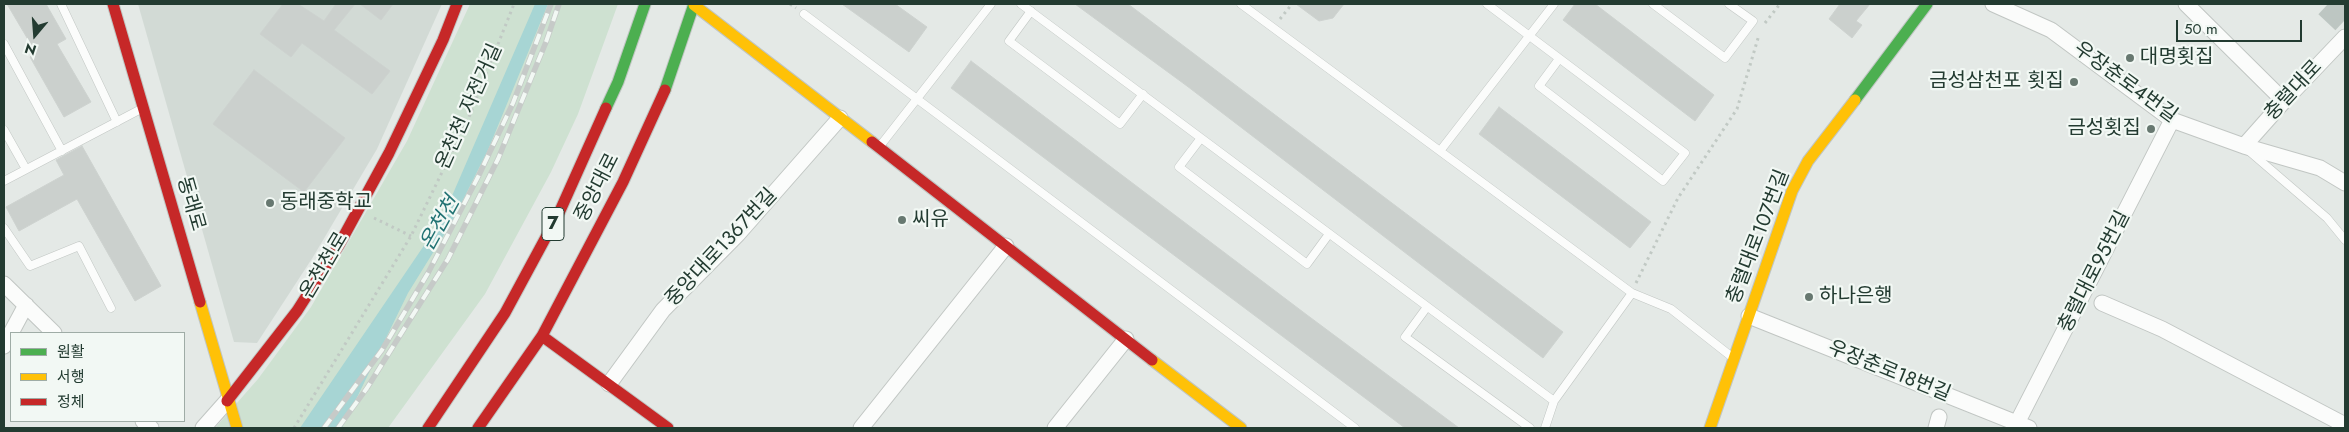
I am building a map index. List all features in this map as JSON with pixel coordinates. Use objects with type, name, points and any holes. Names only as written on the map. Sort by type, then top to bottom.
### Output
[{"type":"street","name":"동래로","points":[[113,4],[229,408],[237,428]]},
{"type":"street","name":"온천천로","points":[[202,428],[229,408],[297,311],[339,245],[389,152],[444,40],[457,4]]},
{"type":"street","name":"중앙대로","points":[[428,428],[505,313],[559,213],[618,82],[644,4]]},
{"type":"street","name":"중앙대로","points":[[478,428],[542,336],[631,165],[667,87],[694,4]]},
{"type":"street","points":[[694,4],[1242,428]]},
{"type":"street","name":"충렬대로107번길","points":[[1710,428],[1792,191],[1808,161],[1927,4]]},
{"type":"street","name":"우장춘로4번길","points":[[1993,4],[2052,30],[2172,120],[2244,146],[2320,168],[2345,183]]},
{"type":"street","points":[[2186,4],[2284,101]]},
{"type":"street","name":"충렬대로","points":[[2244,146],[2345,37]]},
{"type":"street","name":"중앙대로1367번길","points":[[609,384],[663,310],[738,234],[840,118]]},
{"type":"street","name":"충렬대로95번길","points":[[2023,426],[2172,120]]},
{"type":"street","points":[[861,428],[1006,246]]},
{"type":"street","points":[[4,284],[53,332]]},
{"type":"street","points":[[2102,303],[2162,329],[2345,425]]},
{"type":"street","points":[[12,332],[26,305]]},
{"type":"street","name":"우장춘로18번길","points":[[1749,316],[2023,426]]},
{"type":"street","points":[[4,346],[10,335]]},
{"type":"street","points":[[542,336],[668,428]]},
{"type":"street","points":[[1055,428],[1126,339]]},
{"type":"lane","points":[[61,4],[117,122]]},
{"type":"lane","points":[[879,148],[991,4]]},
{"type":"lane","points":[[1021,4],[1554,401]]},
{"type":"lane","points":[[1241,4],[1632,293],[1671,309],[1735,359]]},
{"type":"lane","points":[[1487,4],[1685,153],[1663,181],[1538,86],[1559,59]]},
{"type":"lane","points":[[1440,151],[1554,4]]},
{"type":"lane","points":[[1653,4],[1725,58],[1753,21],[1729,4]]},
{"type":"lane","points":[[1031,11],[1009,41],[1120,124],[1143,94]]},
{"type":"lane","points":[[804,14],[1355,428]]},
{"type":"lane","points":[[4,44],[62,151]]},
{"type":"lane","points":[[4,181],[143,108]]},
{"type":"lane","points":[[4,130],[26,169]]},
{"type":"lane","points":[[1201,138],[1179,167],[1307,264],[1330,234]]},
{"type":"lane","points":[[2244,146],[2328,218],[2345,240]]},
{"type":"lane","points":[[4,228],[30,266],[79,246],[111,308]]},
{"type":"lane","points":[[1544,428],[1554,401],[1632,293]]},
{"type":"lane","points":[[1427,307],[1406,337],[1530,428]]},
{"type":"path","name":"온천천 자전거길","points":[[294,428],[411,236],[469,117],[514,4]]},
{"type":"path","points":[[1274,28],[1292,4]]},
{"type":"path","points":[[1632,293],[1678,198],[1736,108],[1761,29],[1780,4]]},
{"type":"path","points":[[357,210],[411,236]]},
{"type":"shaded area","name":"동래중학교","points":[[138,4],[442,4],[377,149],[313,257],[257,343],[234,342]]},
{"type":"green space","points":[[470,4],[618,4],[578,114],[551,172],[485,294],[388,428],[215,428],[258,379],[311,307],[407,141]]},
{"type":"water","name":"온천천","points":[[535,4],[548,4],[488,150],[452,222],[408,293],[342,428],[300,428],[442,219]]},
{"type":"building","points":[[7,4],[46,4],[66,39],[57,44],[91,102],[64,117],[30,57],[36,53]]},
{"type":"building","points":[[283,4],[298,4],[324,21],[336,4],[355,4],[334,30],[390,71],[372,94],[302,43],[291,57],[260,34]]},
{"type":"building","points":[[360,4],[393,4],[381,20]]},
{"type":"building","points":[[842,4],[895,4],[927,27],[909,52]]},
{"type":"building","points":[[1075,4],[1128,4],[1563,332],[1543,358],[1187,86]]},
{"type":"building","points":[[1296,4],[1344,4],[1333,18],[1319,21]]},
{"type":"building","points":[[1575,4],[1595,4],[1714,95],[1695,121],[1563,20]]},
{"type":"building","points":[[1840,4],[1870,4],[1856,21],[1862,25],[1852,38],[1829,19]]},
{"type":"building","points":[[971,61],[1459,428],[1405,428],[951,88]]},
{"type":"building","points":[[254,70],[345,138],[304,192],[213,124]]},
{"type":"building","points":[[1499,107],[1651,222],[1630,248],[1479,134]]},
{"type":"building","points":[[82,146],[161,286],[135,301],[77,199],[19,231],[6,207],[64,175],[56,160]]},
{"type":"tunnel","points":[[2328,4],[2345,20]]},
{"type":"railway","points":[[324,428],[382,350],[428,273],[478,177],[513,103],[551,4]]},
{"type":"railway","points":[[338,428],[367,388],[448,259],[498,159],[546,42],[559,4]]},
{"type":"traffic: fast","points":[[606,108],[618,82],[645,4]]},
{"type":"traffic: fast","points":[[665,90],[694,4]]},
{"type":"traffic: fast","points":[[1855,100],[1927,4]]},
{"type":"traffic: slow","points":[[694,5],[872,142]]},
{"type":"traffic: slow","points":[[1710,428],[1792,191],[1808,161],[1855,100]]},
{"type":"traffic: slow","points":[[200,302],[237,428]]},
{"type":"traffic: slow","points":[[1152,360],[1241,428]]},
{"type":"traffic: jam","points":[[113,4],[200,302]]},
{"type":"traffic: jam","points":[[227,401],[297,311],[339,245],[389,153],[443,40],[457,4]]},
{"type":"traffic: jam","points":[[478,428],[542,336],[623,182],[665,90]]},
{"type":"traffic: jam","points":[[428,428],[505,313],[559,213],[606,108]]},
{"type":"traffic: jam","points":[[872,142],[1152,360]]},
{"type":"traffic: jam","points":[[542,336],[668,428]]},
{"type":"place","name":"대명횟집","points":[[2130,58]]},
{"type":"place","name":"금성삼천포 횟집","points":[[2074,82]]},
{"type":"place","name":"금성횟집","points":[[2151,129]]},
{"type":"place","name":"동래중학교","points":[[270,203]]},
{"type":"place","name":"씨유","points":[[902,220]]},
{"type":"place","name":"하나은행","points":[[1809,297]]}]
